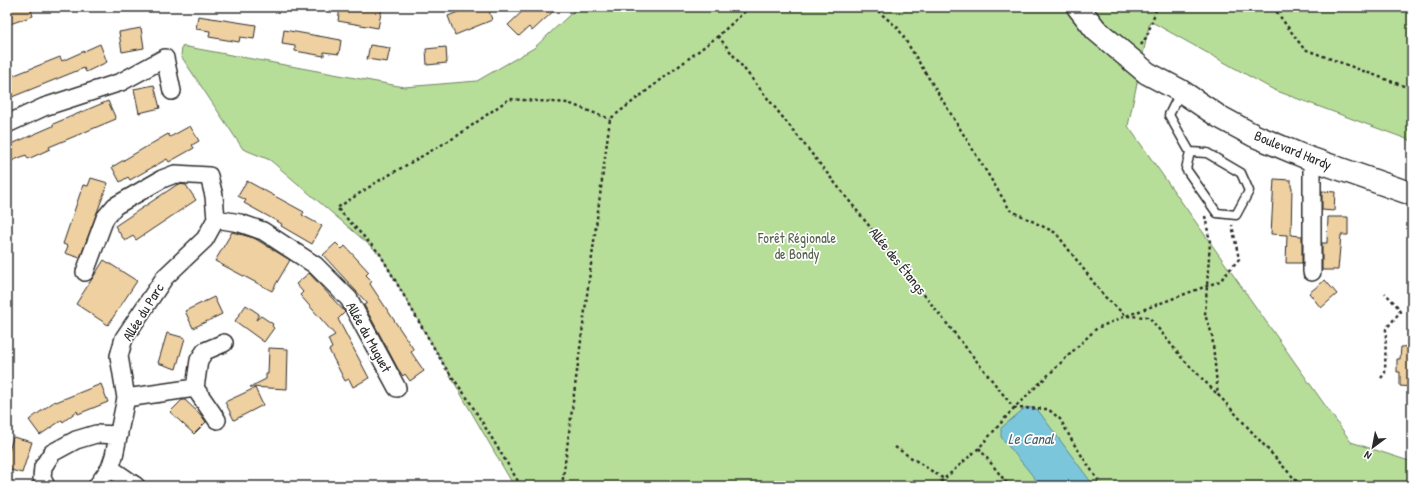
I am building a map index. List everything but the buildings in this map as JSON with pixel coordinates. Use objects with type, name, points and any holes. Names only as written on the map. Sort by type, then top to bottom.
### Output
[{"type":"street","name":"Boulevard Hardy","points":[[1081,10],[1103,24],[1136,53],[1171,80],[1181,91]]},
{"type":"street","name":"Boulevard Hardy","points":[[1081,10],[1096,30],[1147,73],[1181,91],[1218,116],[1255,136],[1312,160],[1412,194]]},
{"type":"street","points":[[7,124],[44,107],[121,82],[165,58],[172,91]]},
{"type":"street","points":[[1312,160],[1312,272]]},
{"type":"street","points":[[85,272],[104,218],[115,206],[162,179],[175,174],[209,176],[214,196],[216,219]]},
{"type":"street","name":"Allée du Muguet","points":[[216,219],[240,223],[263,231],[316,265],[349,299],[397,388]]},
{"type":"street","name":"Allée du Parc","points":[[97,486],[110,468],[114,456],[126,398],[119,356],[124,338],[165,276],[205,239],[216,219]]},
{"type":"street","points":[[217,420],[194,388],[199,360],[205,352],[224,343]]},
{"type":"street","points":[[126,398],[194,388]]},
{"type":"street","points":[[46,486],[42,478],[43,467],[52,453],[76,440],[96,434],[119,435]]},
{"type":"street","points":[[110,468],[136,486]]},
{"type":"lane","points":[[1181,91],[1169,115],[1190,152],[1186,170],[1218,213],[1236,215],[1249,190],[1241,173],[1207,154],[1190,152]]},
{"type":"path","points":[[562,486],[610,119],[718,36],[750,7]]},
{"type":"path","points":[[873,7],[898,28],[1010,210],[1056,233],[1104,296],[1126,316],[1149,317],[1182,358],[1218,395],[1300,486]]},
{"type":"path","points":[[1136,53],[1147,36],[1157,7]]},
{"type":"path","points":[[1273,7],[1304,49],[1412,89]]},
{"type":"path","name":"Allée des Étangs","points":[[718,36],[1014,408]]},
{"type":"path","points":[[521,486],[468,399],[445,367],[380,254],[337,208],[376,182],[458,136],[509,99],[568,103],[610,119]]},
{"type":"path","points":[[936,486],[979,448],[1014,408],[1098,328],[1220,281],[1239,259],[1230,214]]},
{"type":"path","points":[[1205,215],[1210,242],[1205,315],[1212,334],[1218,395]]},
{"type":"path","points":[[1381,378],[1386,373],[1386,329],[1400,312],[1397,306],[1385,293]]},
{"type":"path","points":[[1014,408],[1048,409],[1060,419],[1074,444],[1102,486]]},
{"type":"path","points":[[895,447],[944,479]]},
{"type":"path","points":[[979,448],[1009,486]]},
{"type":"green space","name":"Forêt Régionale de Bondy","points":[[578,7],[1412,7],[1412,141],[1274,90],[1150,21],[1128,126],[1351,442],[1412,462],[1412,486],[514,486],[380,254],[270,160],[243,149],[181,56],[182,46],[404,87],[477,81],[534,48]]},
{"type":"water","name":"Le Canal","points":[[1026,407],[1037,409],[1094,486],[1041,486],[1001,437],[1001,428]]}]
